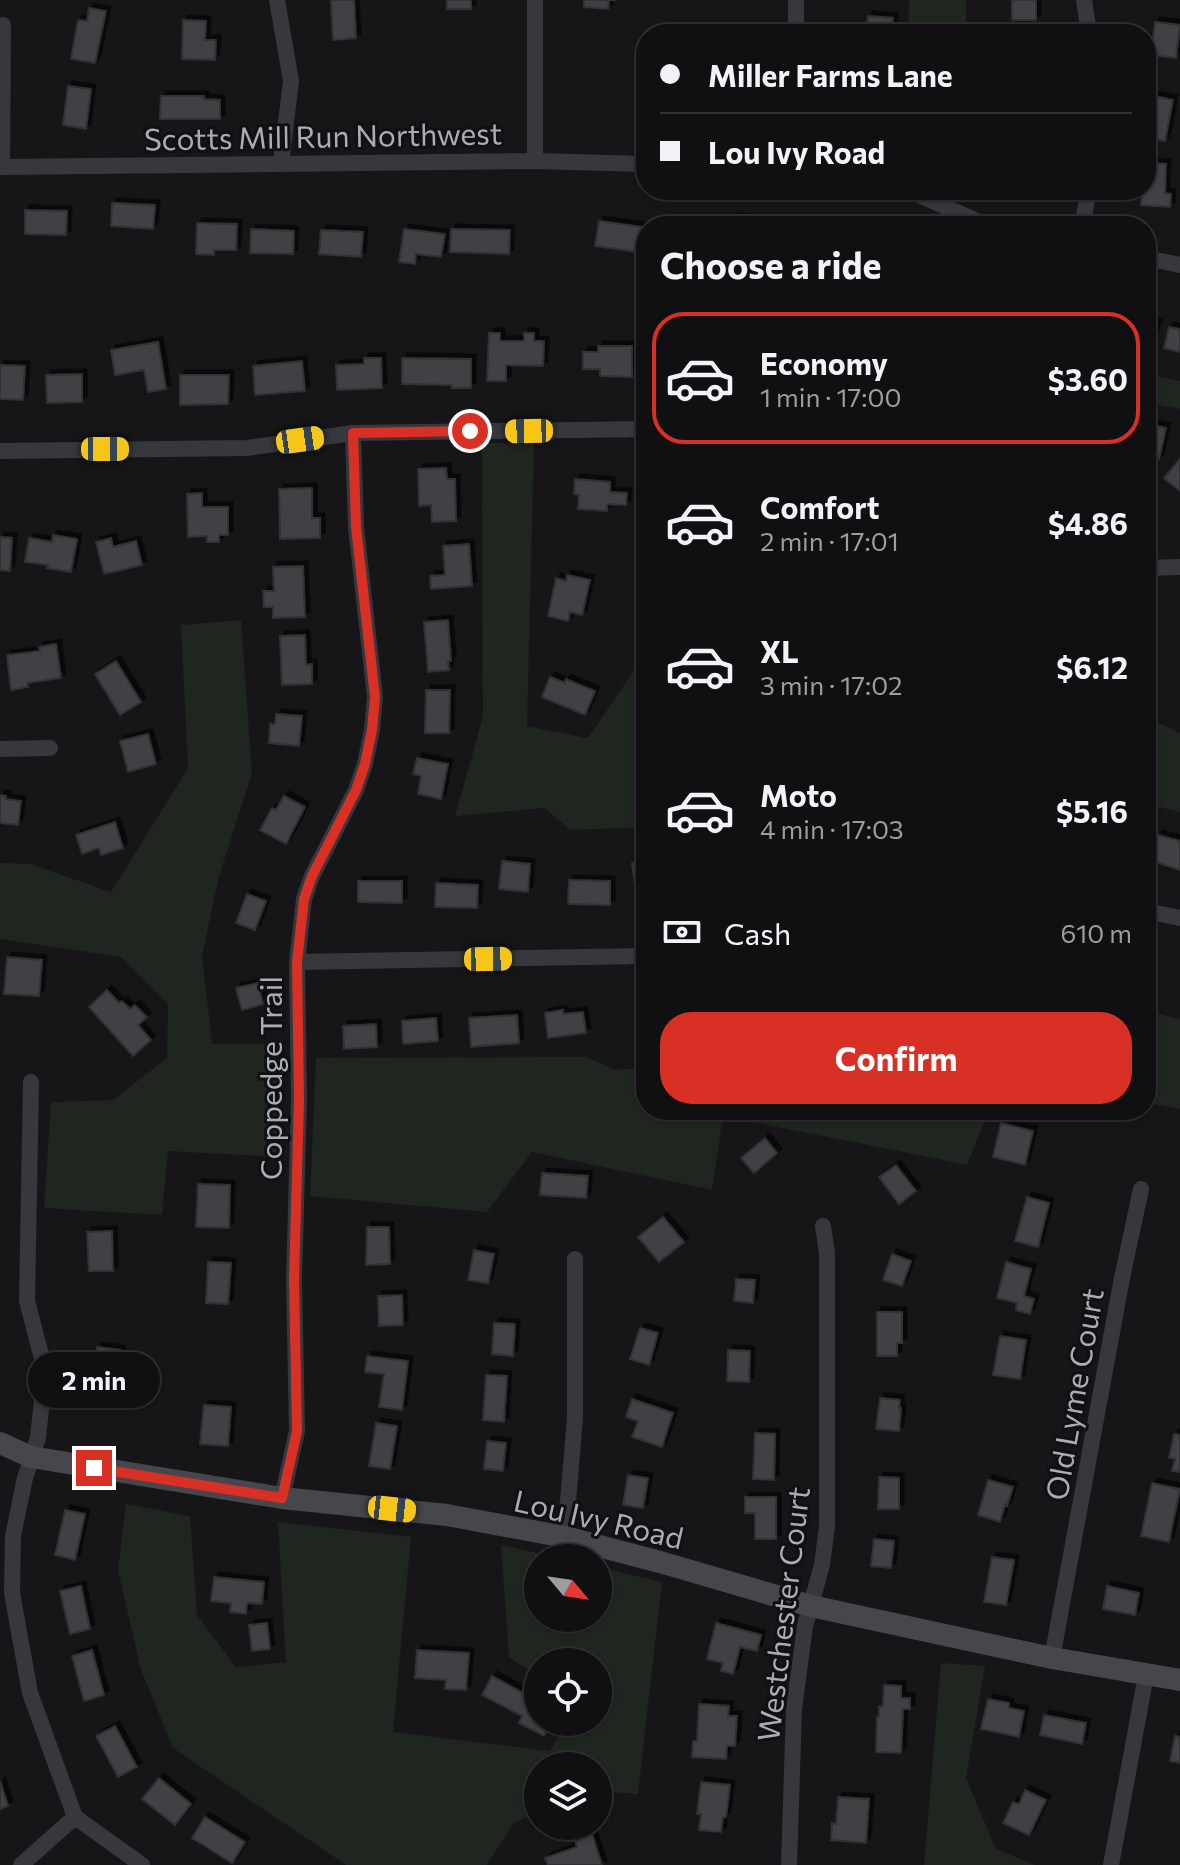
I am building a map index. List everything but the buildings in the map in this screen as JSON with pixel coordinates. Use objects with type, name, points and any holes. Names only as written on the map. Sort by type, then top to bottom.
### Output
[{"type":"street","points":[[277,0],[291,81],[281,163]]},
{"type":"street","points":[[535,0],[535,161]]},
{"type":"street","points":[[796,0],[796,24]]},
{"type":"street","points":[[1084,0],[1088,24]]},
{"type":"street","points":[[1,167],[3,25]]},
{"type":"street","name":"Scotts Mill Run Northwest","points":[[1,167],[535,161],[636,164]]},
{"type":"street","points":[[927,200],[964,216]]},
{"type":"street","points":[[1156,260],[1180,265]]},
{"type":"street","points":[[0,451],[247,448],[353,433],[636,429]]},
{"type":"street","name":"Coppedge Trail","points":[[282,1498],[297,1431],[294,1280],[299,1099],[297,962],[304,899],[312,876],[356,790],[365,764],[375,697],[356,527],[353,433]]},
{"type":"street","points":[[1156,568],[1180,567]]},
{"type":"street","points":[[0,749],[50,748]]},
{"type":"street","points":[[1156,913],[1180,918]]},
{"type":"street","points":[[297,962],[636,956]]},
{"type":"street","points":[[31,1082],[27,1301],[45,1370],[38,1438],[25,1478],[13,1536],[6,1593],[30,1693],[75,1817],[142,1865]]},
{"type":"street","name":"Old Lyme Court","points":[[1052,1658],[1141,1189]]},
{"type":"street","name":"Westchester Court","points":[[789,1865],[794,1709],[805,1626],[822,1565],[827,1513],[827,1253],[823,1226]]},
{"type":"street","points":[[565,1537],[575,1418],[575,1259]]},
{"type":"street","name":"Lou Ivy Road","points":[[0,1443],[31,1457],[282,1498],[447,1515],[565,1537],[811,1606],[1052,1658],[1180,1680]]},
{"type":"street","points":[[1111,1865],[1146,1675]]},
{"type":"street","points":[[21,1865],[75,1817]]},
{"type":"shaded area","points":[[909,0],[966,0],[966,24],[908,24]]},
{"type":"shaded area","points":[[1156,376],[1180,381],[1180,409],[1156,405]]},
{"type":"shaded area","points":[[482,443],[534,443],[527,726],[588,738],[636,668],[636,827],[570,830],[545,808],[455,816],[483,717]]},
{"type":"shaded area","points":[[241,620],[252,773],[219,876],[202,956],[212,1044],[282,1044],[280,1157],[168,1151],[162,1215],[44,1208],[51,1102],[113,1100],[167,1058],[168,1004],[121,957],[0,939],[0,863],[30,864],[111,892],[188,768],[181,625]]},
{"type":"shaded area","points":[[1156,722],[1180,733],[1180,812],[1156,806]]},
{"type":"shaded area","points":[[1156,1013],[1180,1019],[1180,1109],[1156,1105]]},
{"type":"shaded area","points":[[586,1057],[615,1070],[636,1069],[636,1120],[722,1120],[712,1190],[532,1152],[487,1212],[310,1196],[316,1058]]},
{"type":"shaded area","points":[[743,1120],[985,1120],[967,1165]]},
{"type":"shaded area","points":[[126,1504],[190,1516],[197,1615],[236,1667],[286,1662],[278,1522],[411,1537],[393,1732],[550,1751],[559,1736],[612,1736],[612,1648],[524,1648],[524,1667],[509,1657],[501,1545],[524,1550],[524,1632],[612,1632],[612,1570],[662,1582],[638,1794],[612,1792],[612,1752],[524,1752],[524,1818],[513,1824],[487,1865],[346,1865],[173,1748],[141,1670],[118,1570]]},
{"type":"shaded area","points":[[941,1663],[985,1666],[966,1778],[996,1849],[1035,1865],[924,1865]]},
{"type":"route","points":[[94,1468],[282,1498],[297,1431],[294,1280],[299,1099],[297,962],[304,899],[312,876],[356,790],[372,730],[375,697],[356,527],[353,433],[470,431]]}]
